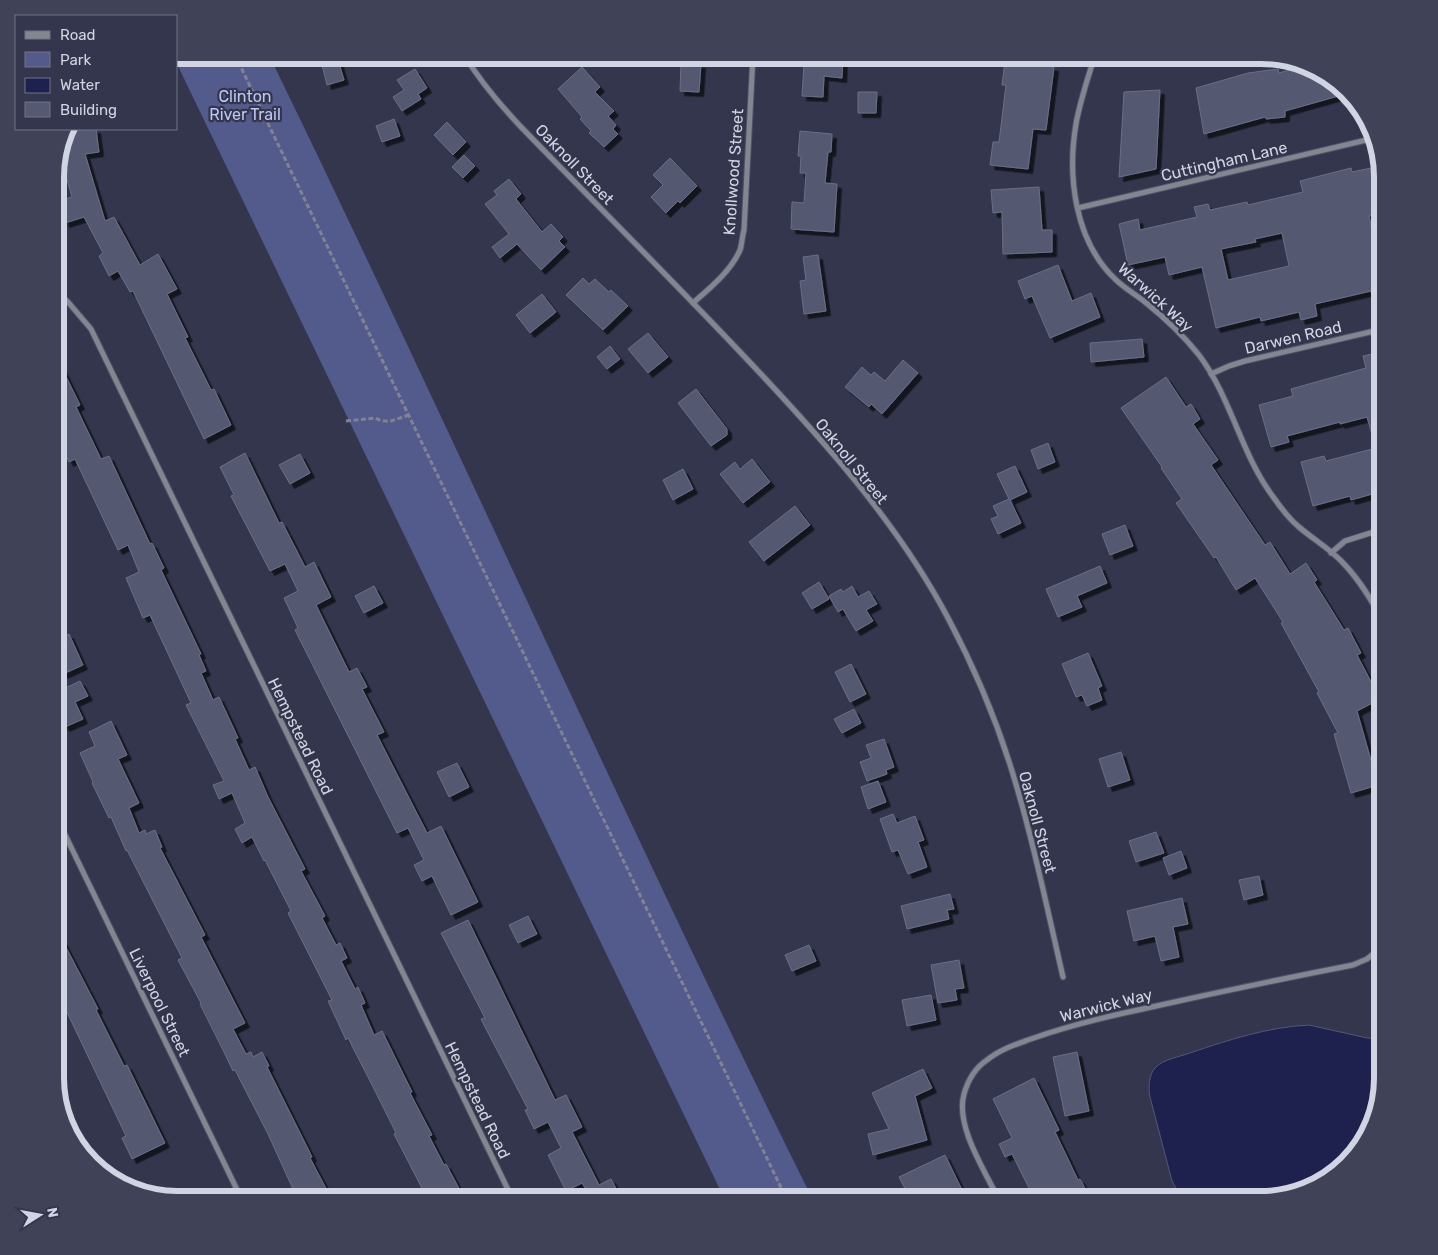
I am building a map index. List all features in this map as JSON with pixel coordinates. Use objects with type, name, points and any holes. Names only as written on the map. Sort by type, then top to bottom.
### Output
[{"type":"street","name":"Oaknoll Street","points":[[470,64],[509,114],[773,386],[837,459],[916,562],[949,620],[987,701],[1012,769],[1029,831],[1063,977]]},
{"type":"street","name":"Knollwood Street","points":[[693,303],[725,272],[740,248],[744,230],[753,64]]},
{"type":"street","name":"Warwick Way","points":[[1093,64],[1076,125],[1073,174],[1084,234],[1104,267],[1116,280],[1170,323],[1199,356],[1224,397],[1262,482],[1297,526],[1344,564],[1358,581],[1374,607]]},
{"type":"street","name":"Cuttingham Lane","points":[[1078,208],[1368,140]]},
{"type":"street","name":"Hempstead Road","points":[[64,299],[91,329],[509,1191]]},
{"type":"street","name":"Darwen Road","points":[[1211,374],[1245,361],[1374,330]]},
{"type":"street","points":[[1332,553],[1345,541],[1374,533]]},
{"type":"street","name":"Liverpool Street","points":[[64,833],[238,1191]]},
{"type":"street","name":"Warwick Way","points":[[995,1191],[972,1144],[962,1115],[964,1096],[968,1083],[976,1069],[987,1059],[1015,1045],[1077,1024],[1217,992],[1353,965],[1367,959],[1374,953]]},
{"type":"path","points":[[239,64],[783,1191]]},
{"type":"path","points":[[346,421],[375,418],[391,421],[409,415]]},
{"type":"green space","name":"Clinton River Trail","points":[[178,64],[273,64],[406,341],[607,772],[809,1191],[721,1191]]},
{"type":"water","points":[[1309,1025],[1374,1038],[1374,1086],[1372,1100],[1366,1122],[1355,1141],[1346,1153],[1330,1168],[1311,1180],[1291,1187],[1262,1191],[1177,1191],[1172,1181],[1150,1097],[1149,1090],[1153,1071],[1158,1065],[1167,1060],[1263,1031]]},
{"type":"building","points":[[339,64],[344,80],[327,85],[322,65]]},
{"type":"building","points":[[681,64],[701,64],[699,92],[680,91]]},
{"type":"building","points":[[804,64],[823,66],[823,64],[843,64],[842,78],[824,76],[823,97],[802,96]]},
{"type":"building","points":[[1005,64],[1030,64],[1054,67],[1046,130],[1033,129],[1028,169],[990,165],[993,142],[999,142],[1006,85],[1002,85]]},
{"type":"building","points":[[582,67],[600,87],[595,92],[614,111],[608,116],[616,125],[613,129],[618,134],[604,147],[589,133],[591,131],[580,119],[582,117],[558,89]]},
{"type":"building","points":[[415,69],[427,88],[418,94],[421,99],[402,111],[393,97],[404,90],[397,80]]},
{"type":"building","points":[[1278,69],[1279,73],[1293,69],[1305,72],[1324,83],[1340,96],[1285,111],[1285,117],[1266,119],[1265,117],[1204,134],[1196,88],[1248,73]]},
{"type":"building","points":[[1160,90],[1156,169],[1119,177],[1124,92]]},
{"type":"building","points":[[858,92],[877,92],[876,113],[858,113]]},
{"type":"building","points":[[394,119],[400,136],[382,142],[376,126]]},
{"type":"building","points":[[447,122],[466,142],[453,155],[434,135]]},
{"type":"building","points":[[74,130],[96,130],[99,152],[85,154],[105,221],[114,217],[140,265],[158,254],[177,289],[167,294],[188,337],[185,338],[211,390],[214,389],[231,425],[204,439],[133,291],[130,292],[118,271],[109,276],[99,256],[103,253],[84,217],[65,223],[64,199],[72,197],[64,169]]},
{"type":"building","points":[[800,131],[832,134],[831,152],[828,152],[825,183],[837,184],[834,232],[791,229],[792,202],[804,203],[806,173],[800,173],[801,156],[798,156]]},
{"type":"building","points":[[464,155],[475,166],[463,178],[452,167]]},
{"type":"building","points":[[670,158],[697,186],[680,203],[678,201],[666,213],[651,197],[663,185],[653,175]]},
{"type":"building","points":[[1374,167],[1374,215],[1369,216],[1374,238],[1374,305],[1371,291],[1315,304],[1317,316],[1301,320],[1299,312],[1261,321],[1260,317],[1216,328],[1202,267],[1169,275],[1165,257],[1128,265],[1119,224],[1138,219],[1140,230],[1197,217],[1194,207],[1208,204],[1210,210],[1247,202],[1248,205],[1303,192],[1300,181],[1351,168],[1352,172]],"holes":[[[1282,233],[1289,266],[1228,280],[1221,249],[1256,242],[1255,239]]]},
{"type":"building","points":[[509,179],[521,194],[516,199],[542,232],[551,224],[563,237],[559,241],[565,247],[541,270],[517,244],[500,258],[492,247],[509,234],[485,204],[497,195],[494,191]]},
{"type":"building","points":[[1039,187],[1042,230],[1052,230],[1052,252],[1003,254],[1002,212],[993,213],[991,190]]},
{"type":"building","points":[[818,255],[826,311],[804,314],[800,281],[806,280],[803,257]]},
{"type":"building","points":[[1058,265],[1072,301],[1091,293],[1100,317],[1050,338],[1032,296],[1025,299],[1018,281]]},
{"type":"building","points":[[583,278],[589,284],[595,279],[609,292],[611,290],[628,306],[603,330],[566,295]]},
{"type":"building","points":[[542,294],[556,312],[530,333],[516,315]]},
{"type":"building","points":[[648,333],[668,357],[648,373],[628,349]]},
{"type":"building","points":[[1142,339],[1144,357],[1091,362],[1090,343]]},
{"type":"building","points":[[610,346],[620,359],[607,369],[597,357]]},
{"type":"building","points":[[1374,354],[1374,441],[1367,417],[1287,436],[1289,442],[1271,447],[1259,405],[1293,396],[1291,389],[1366,368],[1363,356]]},
{"type":"building","points":[[903,360],[918,373],[882,414],[871,404],[869,407],[845,387],[862,367],[871,375],[874,372],[885,381]]},
{"type":"building","points":[[64,372],[80,405],[76,407],[101,459],[109,456],[150,544],[152,543],[164,568],[161,570],[201,654],[199,655],[206,671],[201,673],[213,700],[219,697],[238,738],[235,739],[249,770],[255,767],[268,797],[305,869],[301,871],[325,916],[322,918],[336,945],[340,943],[347,958],[341,961],[355,989],[358,987],[365,1003],[361,1005],[374,1035],[382,1031],[412,1092],[410,1093],[432,1135],[429,1136],[460,1191],[423,1191],[348,1038],[346,1040],[328,1001],[332,1000],[288,913],[291,911],[265,860],[252,837],[242,843],[235,829],[245,823],[232,793],[219,799],[213,785],[224,781],[186,705],[191,703],[150,615],[143,618],[126,578],[139,572],[128,545],[118,550],[75,459],[69,462],[64,452]]},
{"type":"building","points":[[1166,377],[1186,407],[1191,404],[1200,419],[1193,424],[1218,460],[1211,465],[1265,545],[1270,542],[1290,574],[1306,563],[1317,580],[1314,582],[1344,630],[1348,628],[1361,653],[1357,655],[1374,688],[1374,702],[1357,711],[1374,771],[1374,786],[1351,793],[1334,734],[1338,733],[1317,693],[1319,692],[1281,623],[1283,622],[1255,578],[1236,590],[1216,557],[1214,558],[1176,503],[1182,499],[1121,408]]},
{"type":"building","points":[[696,389],[727,429],[727,435],[711,446],[678,403]]},
{"type":"building","points":[[1048,443],[1055,462],[1038,469],[1031,450]]},
{"type":"building","points":[[1374,449],[1374,494],[1351,500],[1350,496],[1313,506],[1301,462],[1324,456],[1326,461]]},
{"type":"building","points":[[245,453],[279,523],[282,522],[305,567],[314,562],[331,597],[316,605],[349,672],[357,668],[367,687],[362,689],[384,732],[377,735],[427,833],[441,826],[478,902],[451,915],[432,876],[422,881],[414,865],[424,860],[408,828],[397,833],[295,630],[298,628],[284,598],[298,591],[285,564],[270,571],[231,496],[234,495],[220,467]]},
{"type":"building","points":[[300,454],[310,473],[290,484],[279,465]]},
{"type":"building","points":[[752,459],[770,482],[743,503],[720,474],[735,462],[740,469]]},
{"type":"building","points":[[1015,466],[1027,492],[1010,500],[1021,523],[998,534],[991,519],[998,516],[993,506],[1009,499],[997,474]]},
{"type":"building","points":[[683,469],[693,489],[673,500],[663,480]]},
{"type":"building","points":[[795,506],[810,525],[764,561],[749,542]]},
{"type":"building","points":[[1125,525],[1133,546],[1110,555],[1102,534]]},
{"type":"building","points":[[1100,566],[1107,583],[1077,596],[1082,607],[1058,617],[1046,589]]},
{"type":"building","points":[[819,582],[829,599],[812,609],[802,593]]},
{"type":"building","points":[[374,586],[383,603],[364,613],[355,596]]},
{"type":"building","points":[[852,586],[858,597],[869,591],[877,604],[866,610],[873,621],[856,631],[843,609],[838,612],[829,596],[841,589],[843,592]]},
{"type":"building","points":[[69,634],[83,665],[64,674],[64,636]]},
{"type":"building","points":[[1088,653],[1102,686],[1098,688],[1102,700],[1087,706],[1082,695],[1076,697],[1062,664]]},
{"type":"building","points":[[851,664],[866,694],[850,702],[835,672]]},
{"type":"building","points":[[80,681],[88,696],[75,702],[83,719],[65,727],[64,725],[64,689]]},
{"type":"building","points":[[854,709],[861,723],[842,733],[834,719]]},
{"type":"building","points":[[111,721],[127,755],[118,759],[139,803],[129,808],[139,833],[145,830],[146,834],[155,830],[162,847],[160,848],[205,935],[201,937],[245,1023],[233,1029],[246,1054],[251,1052],[253,1057],[262,1052],[269,1066],[267,1067],[327,1191],[294,1191],[268,1134],[235,1070],[233,1071],[201,1003],[178,960],[182,958],[92,783],[80,753],[95,746],[89,732]]},
{"type":"building","points":[[884,739],[894,767],[886,770],[887,774],[867,781],[860,762],[871,758],[866,745]]},
{"type":"building","points":[[1121,752],[1130,780],[1108,787],[1099,759]]},
{"type":"building","points":[[457,763],[469,787],[449,797],[437,772]]},
{"type":"building","points":[[878,781],[886,802],[868,809],[861,787]]},
{"type":"building","points":[[893,814],[897,823],[915,816],[924,840],[918,842],[927,867],[908,874],[898,850],[892,852],[880,819]]},
{"type":"building","points":[[1156,832],[1164,853],[1136,862],[1129,841]]},
{"type":"building","points":[[1181,851],[1187,868],[1169,875],[1163,858]]},
{"type":"building","points":[[1259,876],[1263,895],[1244,900],[1239,880]]},
{"type":"building","points":[[950,894],[954,909],[947,910],[949,919],[907,929],[901,906]]},
{"type":"building","points":[[1182,898],[1188,924],[1173,927],[1179,957],[1161,961],[1155,936],[1134,941],[1127,911]]},
{"type":"building","points":[[528,916],[537,934],[518,943],[509,925]]},
{"type":"building","points":[[468,920],[555,1100],[566,1095],[582,1127],[572,1132],[599,1185],[611,1179],[617,1191],[587,1191],[582,1183],[566,1191],[548,1155],[561,1148],[548,1122],[534,1129],[525,1110],[528,1109],[481,1019],[485,1018],[441,933]]},
{"type":"building","points":[[64,943],[98,1009],[96,1010],[124,1066],[127,1065],[165,1143],[132,1159],[122,1138],[126,1136],[65,1008]]},
{"type":"building","points":[[809,945],[816,961],[792,971],[785,955]]},
{"type":"building","points":[[959,960],[964,988],[955,989],[957,1000],[938,1003],[931,965]]},
{"type":"building","points":[[931,995],[936,1020],[907,1026],[902,1000]]},
{"type":"building","points":[[1077,1052],[1089,1111],[1065,1116],[1053,1057]]},
{"type":"building","points":[[923,1069],[932,1088],[915,1096],[927,1140],[873,1155],[868,1134],[889,1129],[872,1093]]},
{"type":"building","points":[[1034,1078],[1059,1130],[1055,1132],[1078,1180],[1080,1179],[1086,1191],[1030,1191],[1012,1154],[1005,1157],[999,1144],[1012,1138],[993,1099]]},
{"type":"building","points":[[945,1155],[963,1191],[906,1191],[899,1177]]}]
